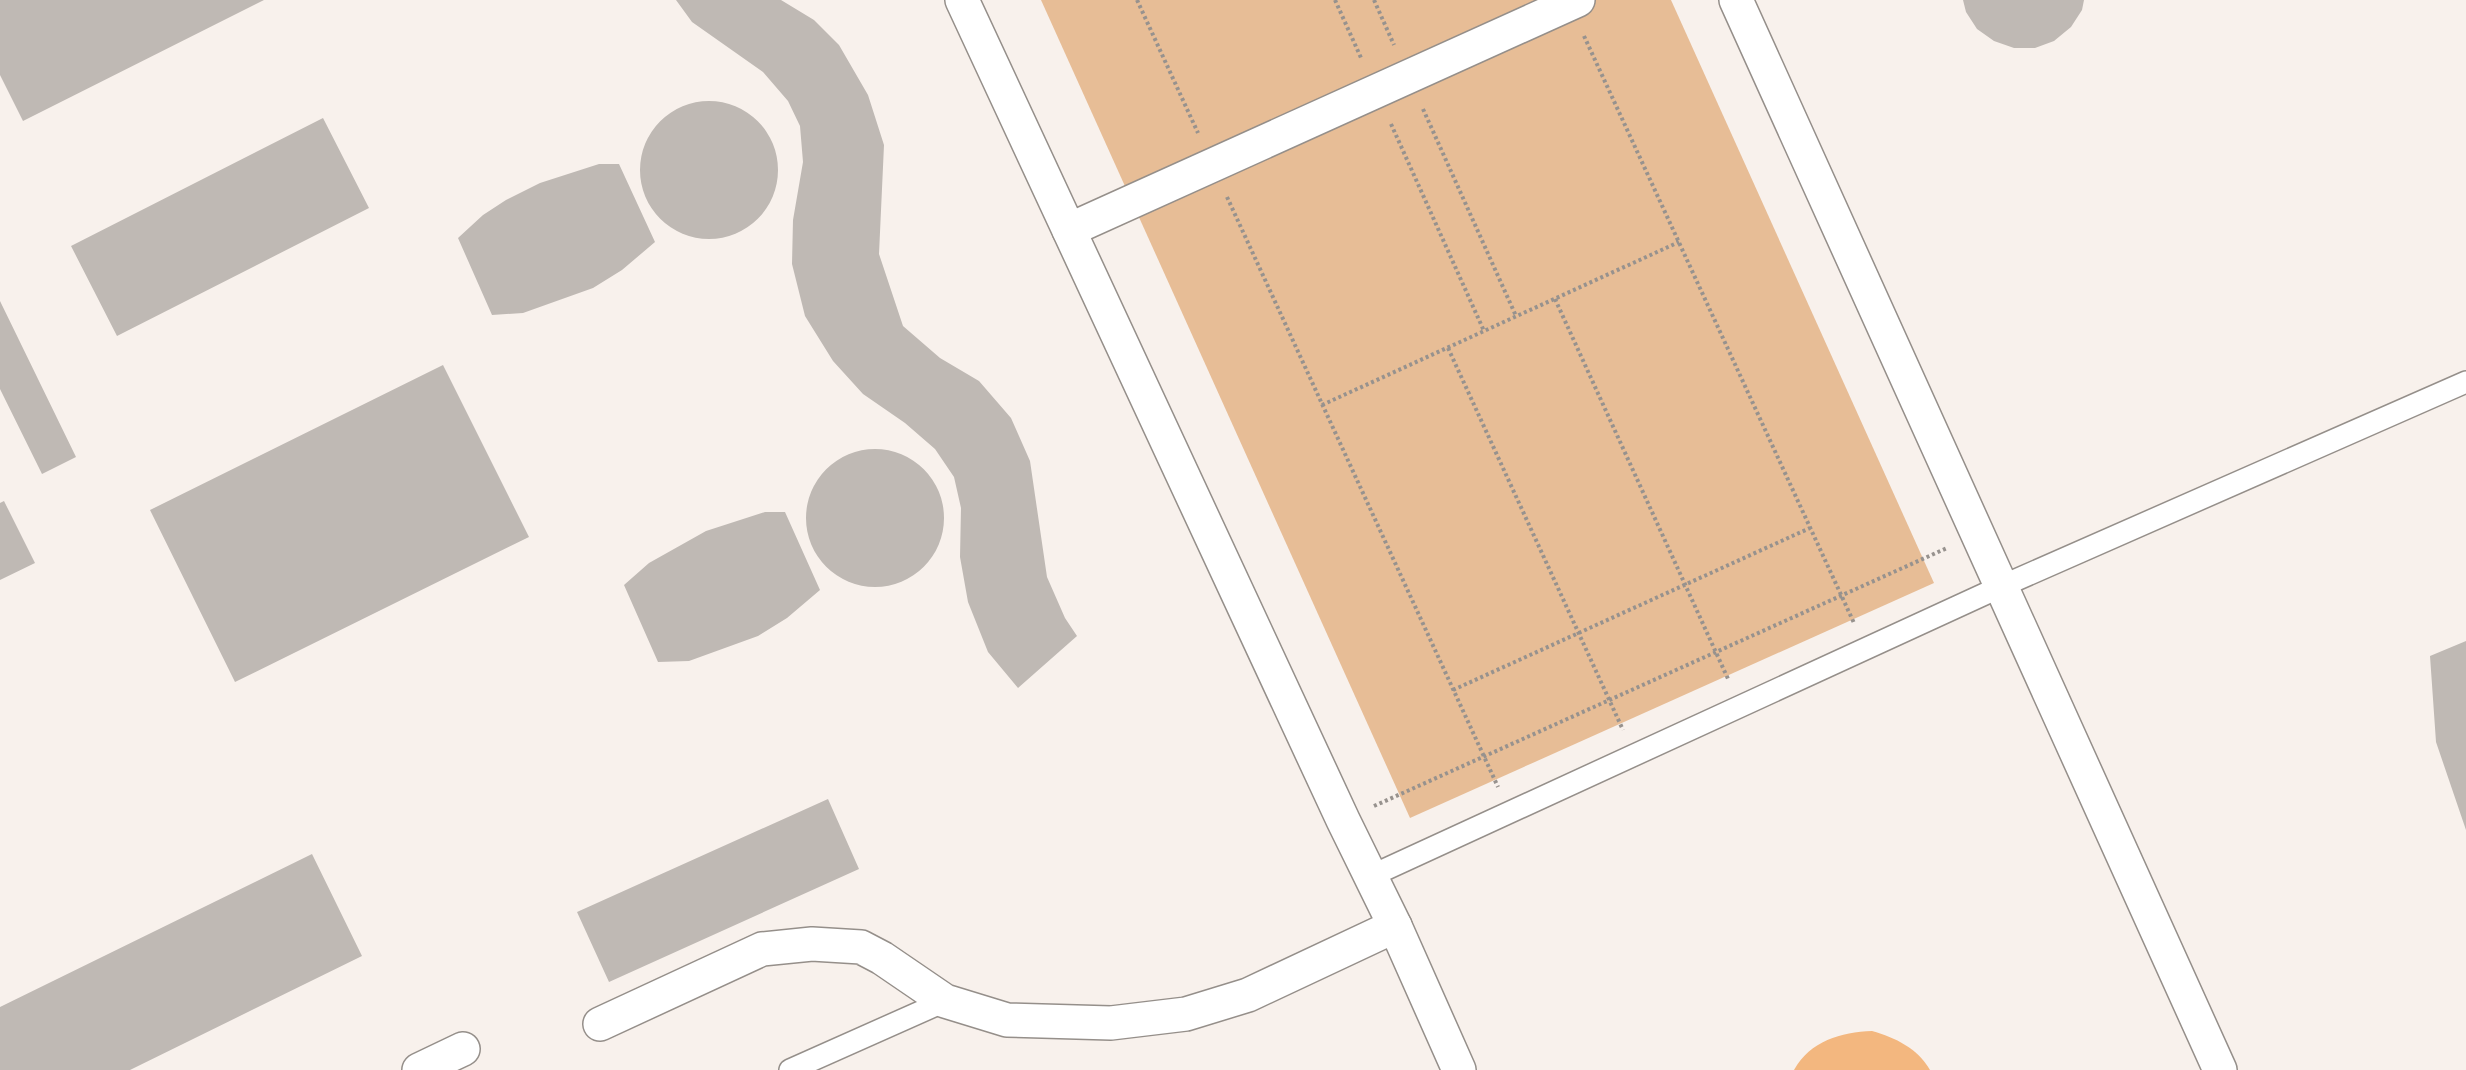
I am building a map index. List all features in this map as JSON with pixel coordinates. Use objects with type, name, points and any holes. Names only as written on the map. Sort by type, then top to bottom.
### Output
[{"type":"street","points":[[962,0],[1343,820],[1395,926],[1459,1070]]},
{"type":"street","points":[[1736,0],[2220,1070]]},
{"type":"street","points":[[1069,231],[1574,2]]},
{"type":"street","points":[[600,1024],[762,949],[812,944],[861,947],[882,958],[945,1001],[1007,1020],[1111,1023],[1186,1014],[1248,995],[1395,926]]},
{"type":"street","points":[[419,1070],[463,1049]]},
{"type":"lane","points":[[1371,876],[2000,587],[2466,382]]},
{"type":"lane","points":[[790,1070],[945,1001]]},
{"type":"path","points":[[1137,0],[1509,812]]},
{"type":"path","points":[[1335,0],[1484,331]]},
{"type":"path","points":[[1374,0],[1516,316]]},
{"type":"path","points":[[1574,2],[1679,242],[1866,648]]},
{"type":"path","points":[[1322,405],[1679,242]]},
{"type":"path","points":[[1555,299],[1741,706]]},
{"type":"path","points":[[1448,348],[1634,755]]},
{"type":"path","points":[[1453,690],[1810,528]]},
{"type":"path","points":[[1343,820],[1977,534]]},
{"type":"shaded area","points":[[1041,0],[1671,0],[1934,583],[1410,818]]},
{"type":"shaded area","points":[[1872,1031],[1905,1045],[1925,1062],[1930,1070],[1794,1070],[1809,1052],[1827,1040],[1849,1033]]},
{"type":"building","points":[[0,0],[264,0],[23,121],[0,75]]},
{"type":"building","points":[[676,0],[781,0],[814,20],[839,45],[868,95],[884,145],[879,254],[903,326],[940,358],[979,381],[1011,418],[1030,461],[1047,577],[1065,618],[1077,636],[1018,688],[988,652],[968,602],[960,557],[961,508],[954,477],[935,449],[905,423],[863,394],[833,361],[805,316],[792,264],[793,220],[803,162],[800,126],[788,101],[763,72],[692,22]]},
{"type":"building","points":[[1963,0],[2084,0],[2082,10],[2071,27],[2054,41],[2035,48],[2014,48],[1994,41],[1977,29],[1966,12]]},
{"type":"building","points":[[709,101],[735,106],[758,121],[773,144],[778,170],[773,196],[758,219],[735,234],[709,239],[683,234],[660,219],[645,196],[640,170],[645,144],[660,121],[683,106]]},
{"type":"building","points":[[323,118],[369,208],[117,336],[71,246]]},
{"type":"building","points":[[599,164],[619,164],[655,242],[622,270],[593,288],[523,313],[492,315],[458,238],[483,215],[506,200],[540,183]]},
{"type":"building","points":[[0,301],[76,457],[42,474],[0,389]]},
{"type":"building","points":[[443,365],[529,537],[235,682],[150,510]]},
{"type":"building","points":[[875,449],[901,454],[924,469],[939,492],[944,518],[939,544],[924,567],[901,582],[875,587],[849,582],[826,567],[811,544],[806,518],[811,492],[826,469],[849,454]]},
{"type":"building","points":[[4,501],[35,563],[0,580],[0,503]]},
{"type":"building","points":[[765,512],[785,512],[820,590],[787,618],[758,636],[689,661],[658,662],[624,585],[649,563],[706,531]]},
{"type":"building","points":[[2466,641],[2466,830],[2436,742],[2430,656]]},
{"type":"building","points":[[828,799],[859,869],[609,982],[577,912]]},
{"type":"building","points":[[312,854],[362,956],[130,1070],[0,1070],[0,1007]]}]
